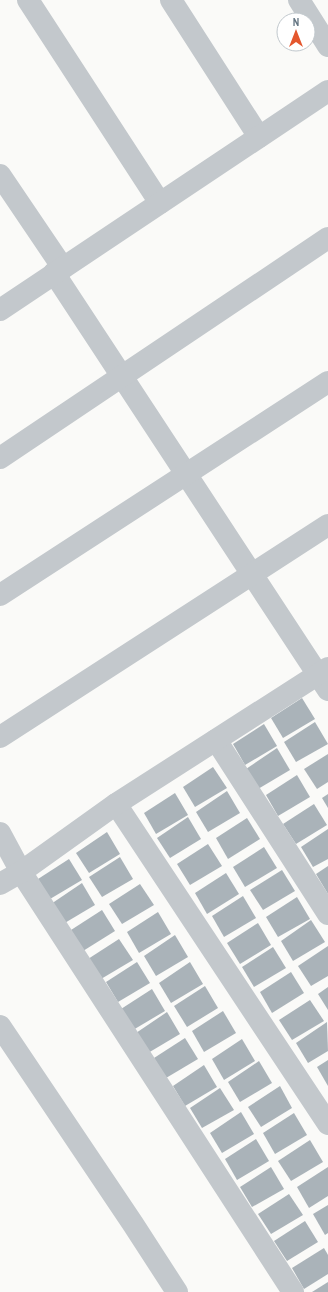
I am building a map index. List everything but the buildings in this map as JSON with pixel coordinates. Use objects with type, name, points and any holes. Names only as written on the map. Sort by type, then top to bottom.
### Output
[{"type":"street","points":[[28,0],[160,203]]},
{"type":"street","points":[[171,0],[259,136]]},
{"type":"street","points":[[299,0],[328,46]]},
{"type":"street","points":[[0,310],[328,91]]},
{"type":"street","points":[[0,175],[121,375],[252,575],[325,677],[216,740],[116,804],[21,872],[0,884]]},
{"type":"street","points":[[0,458],[121,375],[328,238]]},
{"type":"street","points":[[0,595],[187,475],[328,382]]},
{"type":"street","points":[[0,737],[328,525]]},
{"type":"street","points":[[216,740],[328,914]]},
{"type":"street","points":[[116,804],[328,1124]]},
{"type":"street","points":[[0,833],[21,872],[293,1292]]},
{"type":"street","points":[[0,1026],[133,1224],[176,1292]]}]
